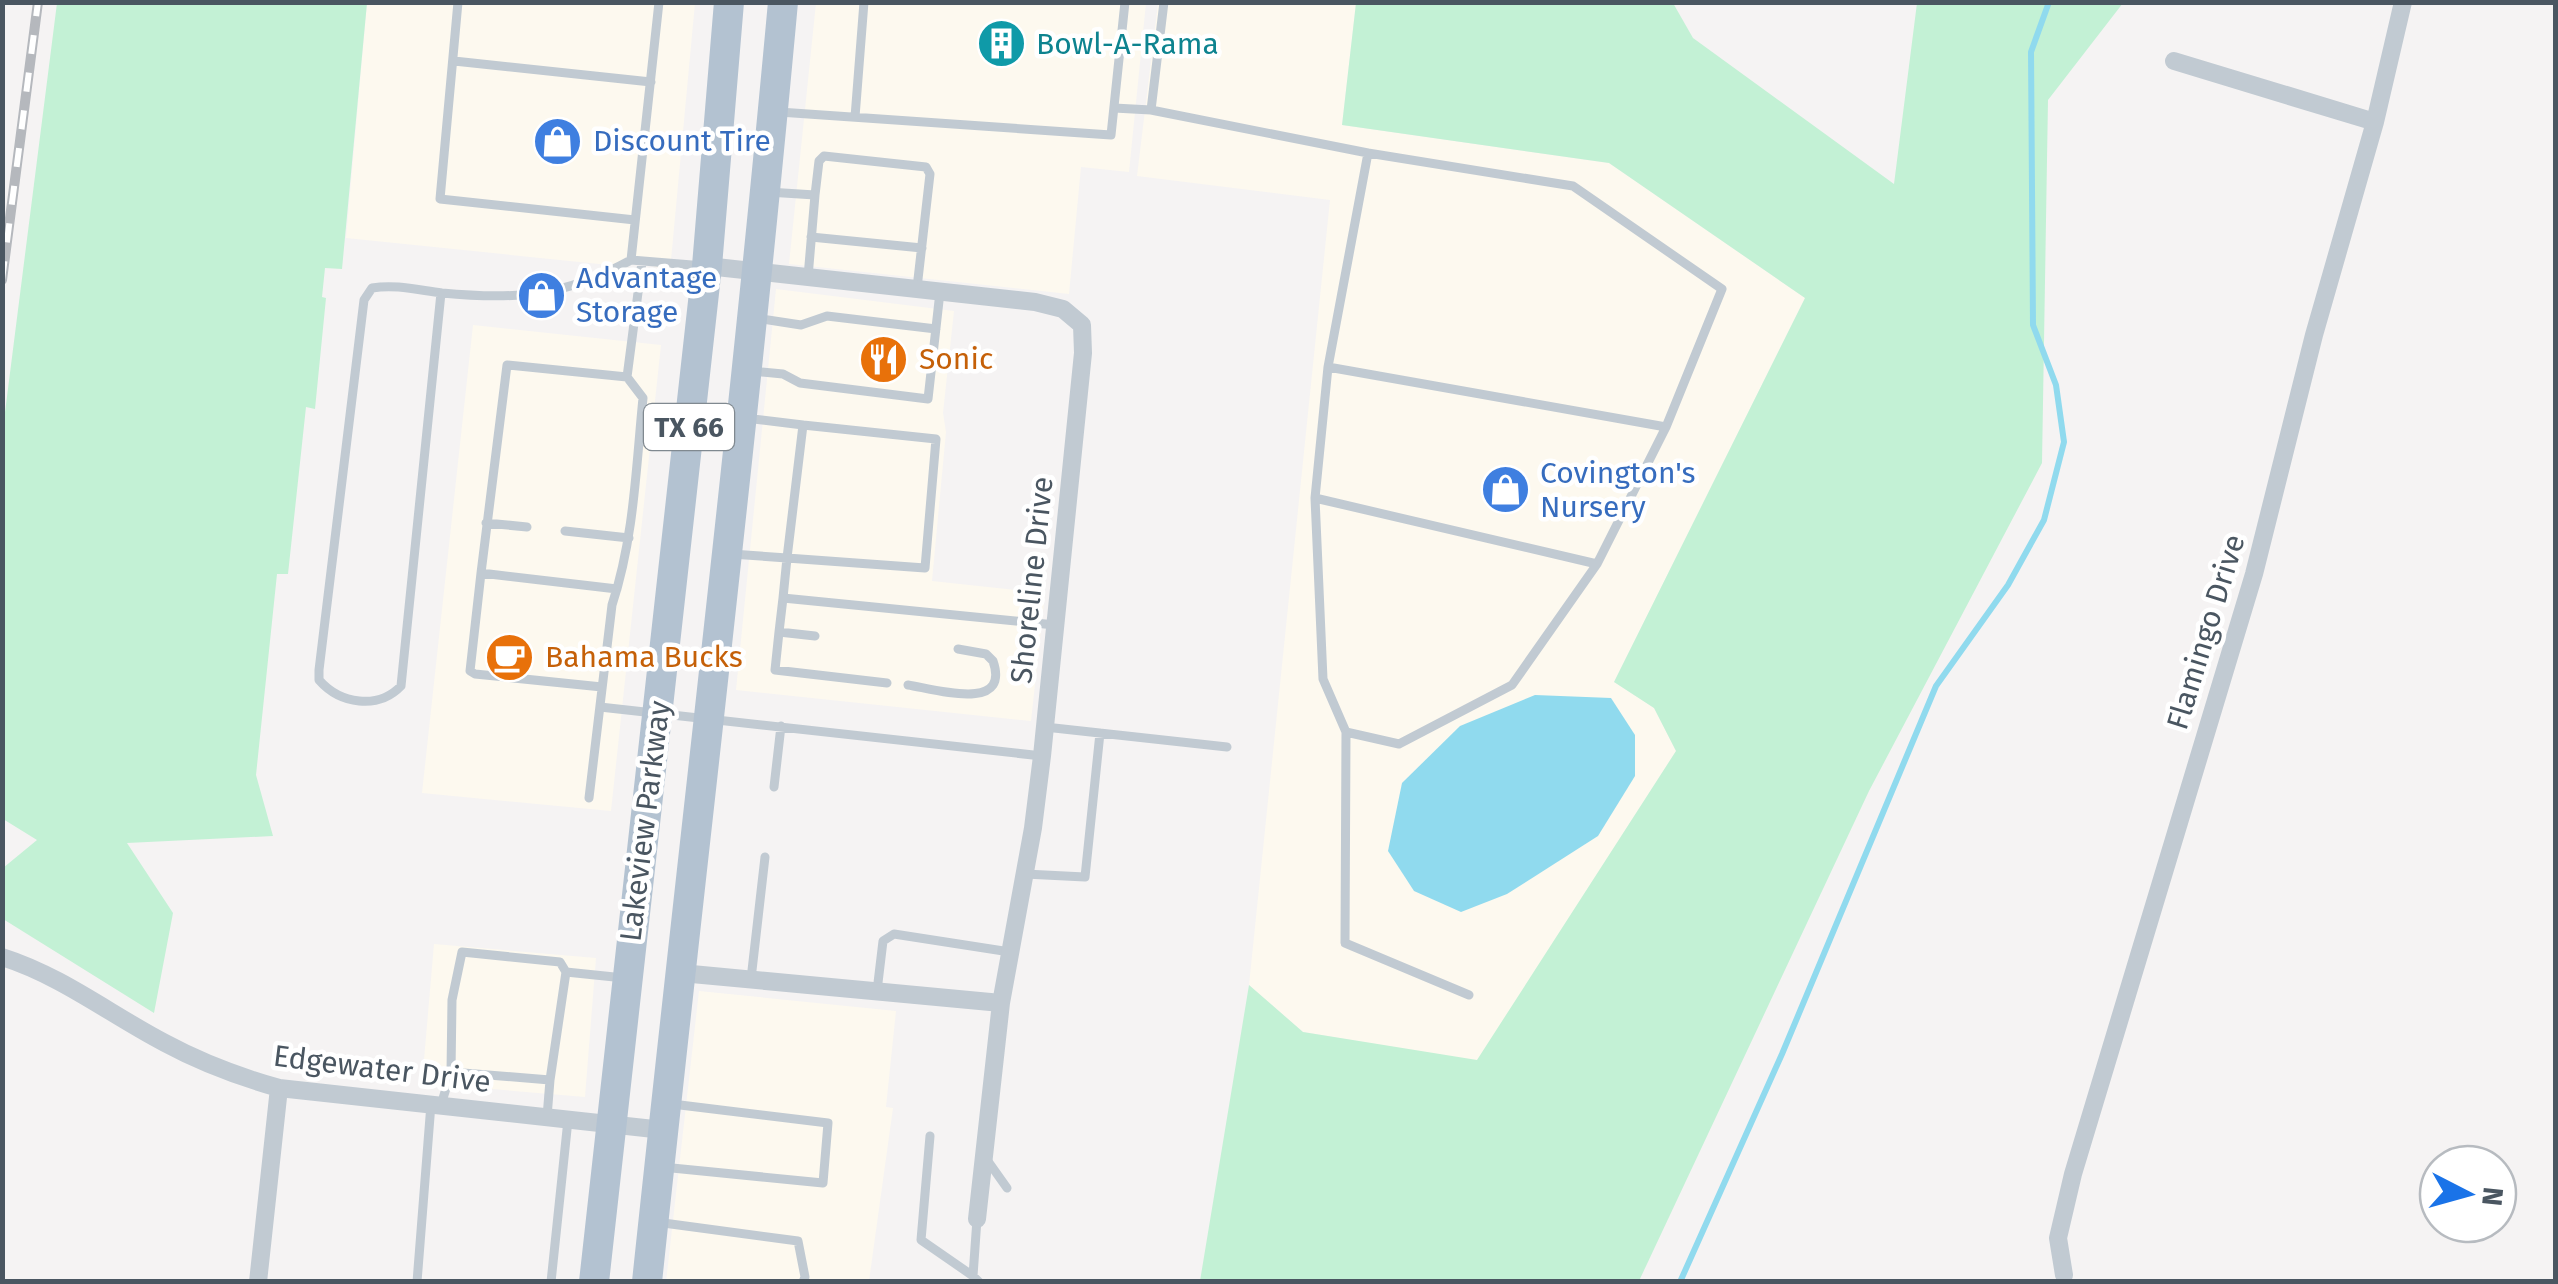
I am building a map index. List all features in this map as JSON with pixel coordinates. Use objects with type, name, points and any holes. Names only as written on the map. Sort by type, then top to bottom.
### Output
[{"type":"main road","name":"Lakeview Parkway","points":[[594,1282],[707,266],[730,2]]},
{"type":"main road","name":"Lakeview Parkway","points":[[648,1282],[758,272],[783,2]]},
{"type":"street","name":"Flamingo Drive","points":[[2064,1275],[2058,1238],[2072,1174],[2254,574],[2314,334],[2376,122],[2403,2]]},
{"type":"street","points":[[2174,62],[2376,122]]},
{"type":"street","name":"Shoreline Drive","points":[[707,266],[1049,306],[1063,309],[1082,325],[1083,354],[1042,756],[1001,1003],[977,1219]]},
{"type":"street","name":"Edgewater Drive","points":[[2,957],[59,981],[165,1043],[232,1074],[280,1088],[609,1123],[665,1117]]},
{"type":"street","points":[[681,972],[1001,1003]]},
{"type":"street","points":[[258,1282],[280,1088]]},
{"type":"lane","points":[[458,2],[440,199],[635,220]]},
{"type":"lane","points":[[589,798],[612,605],[629,538],[643,398],[627,377],[636,261],[635,220],[660,2]]},
{"type":"lane","points":[[855,117],[864,2]]},
{"type":"lane","points":[[773,112],[1111,136],[1125,2]]},
{"type":"lane","points":[[1151,110],[1164,2]]},
{"type":"lane","points":[[454,61],[651,82]]},
{"type":"lane","points":[[1114,108],[1151,110],[1573,186],[1722,288],[1666,427],[1598,564],[1512,685],[1399,744],[1346,732]]},
{"type":"lane","points":[[1368,152],[1328,367],[1315,498],[1324,679],[1346,732],[1346,943],[1469,996]]},
{"type":"lane","points":[[808,277],[818,160],[824,156],[926,167],[930,174],[917,289]]},
{"type":"lane","points":[[766,192],[815,195]]},
{"type":"lane","points":[[811,237],[922,248]]},
{"type":"lane","points":[[440,293],[401,686],[380,702],[337,698],[319,680],[318,670],[364,300],[372,288],[388,285],[440,293],[532,296],[636,261],[707,266]]},
{"type":"lane","points":[[747,370],[783,374],[800,382],[928,400],[940,292]]},
{"type":"lane","points":[[753,318],[800,325],[826,316],[936,329]]},
{"type":"lane","points":[[602,687],[475,674],[470,670],[507,364],[627,377]]},
{"type":"lane","points":[[1328,367],[1666,427]]},
{"type":"lane","points":[[728,554],[925,568],[936,439],[742,418]]},
{"type":"lane","points":[[803,424],[774,670],[886,683]]},
{"type":"lane","points":[[1315,498],[1598,564]]},
{"type":"lane","points":[[486,523],[527,527]]},
{"type":"lane","points":[[565,531],[629,538]]},
{"type":"lane","points":[[481,573],[617,589]]},
{"type":"lane","points":[[782,598],[1056,625]]},
{"type":"lane","points":[[778,632],[814,636]]},
{"type":"lane","points":[[908,685],[977,696],[989,691],[995,681],[993,661],[986,654],[958,648]]},
{"type":"lane","points":[[600,706],[1042,756]]},
{"type":"lane","points":[[774,787],[782,726]]},
{"type":"lane","points":[[1045,727],[1227,747]]},
{"type":"lane","points":[[1025,874],[1085,878],[1100,733]]},
{"type":"lane","points":[[751,979],[765,857]]},
{"type":"lane","points":[[877,992],[883,941],[894,934],[1010,952]]},
{"type":"lane","points":[[417,1282],[436,1105],[452,1072],[452,1000],[462,952],[560,962],[566,972],[547,1117]]},
{"type":"lane","points":[[566,972],[627,978]]},
{"type":"lane","points":[[452,1072],[550,1080]]},
{"type":"lane","points":[[660,1167],[823,1183],[828,1123],[752,1112],[665,1117]]},
{"type":"lane","points":[[552,1282],[568,1119]]},
{"type":"lane","points":[[930,1136],[921,1240],[976,1279]]},
{"type":"lane","points":[[984,1155],[1007,1188]]},
{"type":"lane","points":[[976,1279],[977,1219]]},
{"type":"lane","points":[[654,1222],[798,1240],[803,1282]]},
{"type":"shaded area","points":[[367,3],[695,3],[670,271],[631,260],[609,265],[346,238]]},
{"type":"shaded area","points":[[816,3],[1146,3],[1129,172],[1081,167],[1069,294],[789,264]]},
{"type":"shaded area","name":"Covington's Nursery","points":[[1158,3],[1356,3],[1342,125],[1609,163],[1805,298],[1614,682],[1654,708],[1676,751],[1477,1061],[1303,1032],[1249,985],[1330,200],[1137,176]]},
{"type":"shaded area","points":[[776,289],[954,311],[932,581],[1045,593],[1031,721],[736,690]]},
{"type":"shaded area","points":[[473,325],[661,345],[611,811],[422,793]]},
{"type":"shaded area","points":[[434,944],[596,958],[585,1097],[422,1083]]},
{"type":"shaded area","points":[[699,991],[896,1011],[886,1107],[893,1108],[869,1281],[666,1282]]},
{"type":"green space","points":[[57,3],[367,3],[342,269],[325,268],[322,297],[326,298],[315,409],[306,407],[288,574],[277,574],[256,775],[273,836],[127,843],[173,913],[154,1013],[3,919],[3,868],[37,840],[3,819],[3,428]]},
{"type":"green space","points":[[1356,3],[1673,3],[1693,38],[1894,184],[1917,3],[2123,3],[2048,100],[2042,463],[1869,791],[1639,1281],[1200,1281],[1249,985],[1303,1032],[1477,1060],[1676,751],[1654,708],[1614,682],[1805,298],[1609,163],[1342,125]]},
{"type":"water","points":[[1535,695],[1611,698],[1635,735],[1635,776],[1598,836],[1507,894],[1461,912],[1414,891],[1388,851],[1402,783],[1460,726]]},
{"type":"waterway","points":[[1680,1282],[1782,1054],[1936,686],[2008,585],[2044,520],[2064,442],[2056,385],[2033,325],[2031,52],[2049,2]]},
{"type":"railway","points":[[2,280],[38,2]]},
{"type":"place","name":"Bowl-A-Rama","points":[[1001,44]]},
{"type":"place","name":"Discount Tire","points":[[558,141]]},
{"type":"place","name":"Advantage Storage","points":[[541,295]]},
{"type":"place","name":"Sonic","points":[[884,359]]},
{"type":"place","name":"Covington's Nursery","points":[[1505,490]]},
{"type":"place","name":"Bahama Bucks","points":[[510,657]]}]
